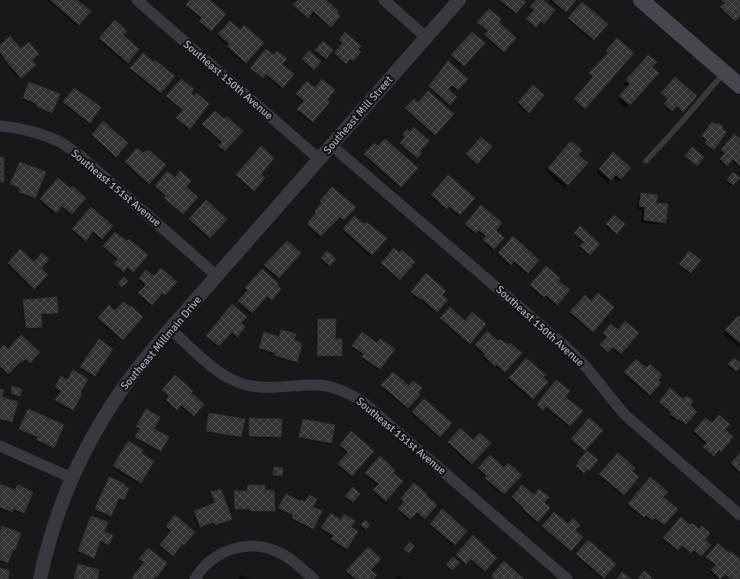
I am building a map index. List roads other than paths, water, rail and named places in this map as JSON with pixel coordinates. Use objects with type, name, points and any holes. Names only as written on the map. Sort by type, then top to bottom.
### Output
[{"type":"main road","points":[[642,0],[740,86]]},
{"type":"street","name":"Southeast 150th Avenue","points":[[137,0],[319,159]]},
{"type":"street","points":[[384,0],[426,37]]},
{"type":"street","name":"Southeast Mill Street","points":[[258,230],[459,0]]},
{"type":"street","name":"Southeast 151st Avenue","points":[[0,126],[36,134],[60,142],[78,154],[218,276]]},
{"type":"street","name":"Southeast 150th Avenue","points":[[331,145],[567,348],[587,368],[624,414],[740,515]]},
{"type":"street","name":"Southeast Millmain Drive","points":[[40,579],[50,537],[72,478],[95,432],[120,392],[138,368],[170,329],[258,230]]},
{"type":"street","name":"Southeast 151st Avenue","points":[[170,329],[216,370],[240,383],[268,388],[318,385],[350,393],[363,402],[567,579]]},
{"type":"street","points":[[0,446],[72,478]]},
{"type":"street","points":[[195,579],[212,558],[231,549],[247,546],[264,547],[280,552],[293,560],[314,579]]},
{"type":"lane","points":[[646,161],[724,72]]}]
